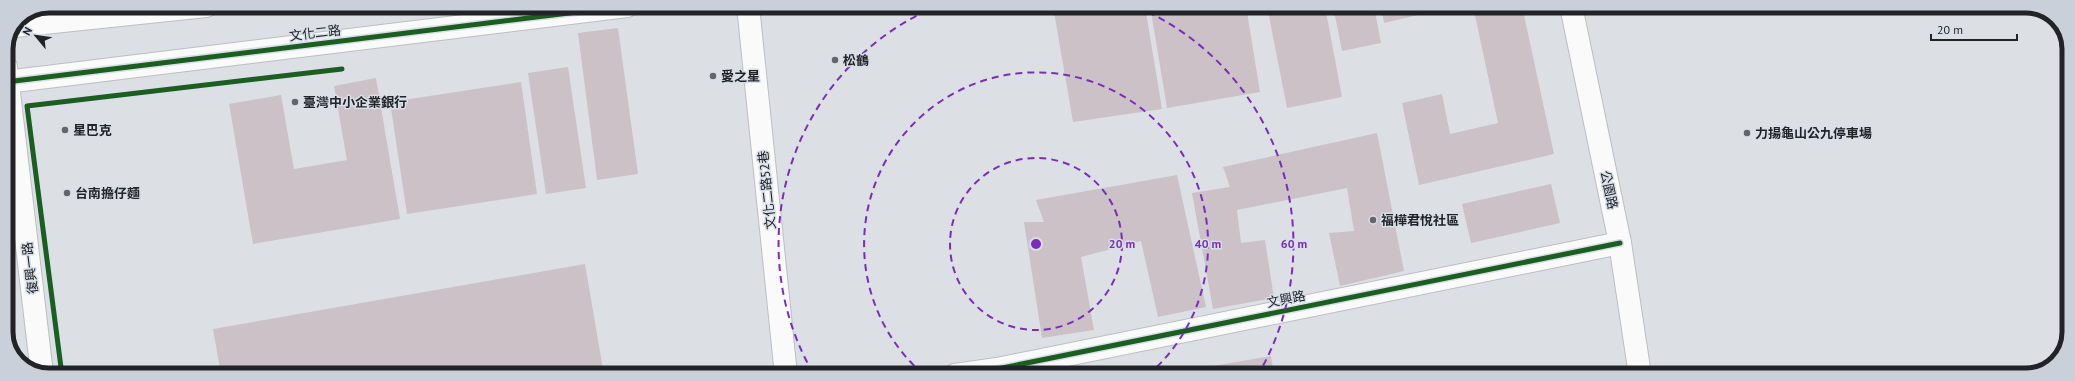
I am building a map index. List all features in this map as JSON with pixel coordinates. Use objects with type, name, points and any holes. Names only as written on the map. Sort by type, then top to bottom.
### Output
[{"type":"street","points":[[21,25],[139,13]]},
{"type":"street","name":"文化二路","points":[[13,76],[566,13]]},
{"type":"street","name":"文化二路52巷","points":[[749,13],[785,368]]},
{"type":"street","name":"公園路","points":[[1572,13],[1620,243],[1639,368]]},
{"type":"street","name":"復興一路","points":[[13,128],[41,367]]},
{"type":"street","name":"文興路","points":[[1002,368],[1620,243]]},
{"type":"green space","points":[[2044,363],[2031,368],[2018,368]]},
{"type":"building","points":[[1054,13],[1146,13],[1162,109],[1073,122]]},
{"type":"building","points":[[1151,13],[1247,13],[1260,92],[1167,108]]},
{"type":"building","points":[[1268,13],[1326,13],[1342,97],[1287,108]]},
{"type":"building","points":[[1334,13],[1375,13],[1381,43],[1342,51]]},
{"type":"building","points":[[1382,13],[1422,13],[1422,14],[1384,23]]},
{"type":"building","points":[[1474,13],[1524,13],[1554,154],[1419,185],[1402,103],[1442,94],[1450,134],[1498,123]]},
{"type":"building","points":[[618,28],[638,174],[597,180],[578,33]]},
{"type":"building","points":[[568,67],[586,188],[546,194],[528,73]]},
{"type":"building","points":[[376,78],[400,219],[253,244],[229,104],[281,95],[294,169],[347,160],[334,86]]},
{"type":"building","points":[[521,82],[537,194],[407,214],[390,102]]},
{"type":"building","name":"福樺君悅社區","points":[[1377,133],[1404,271],[1340,286],[1329,233],[1354,231],[1347,188],[1237,210],[1241,243],[1265,240],[1274,298],[1213,309],[1192,193],[1230,187],[1223,167]]},
{"type":"building","points":[[1177,175],[1206,307],[1158,317],[1141,241],[1081,257],[1094,330],[1042,338],[1024,222],[1044,222],[1036,200]]},
{"type":"building","points":[[1551,184],[1560,223],[1471,243],[1462,204]]},
{"type":"building","points":[[585,264],[603,368],[220,368],[213,329]]},
{"type":"building","points":[[1271,356],[1273,368],[1202,368]]},
{"type":"cycle path","points":[[13,81],[570,13]]},
{"type":"cycle path","points":[[61,368],[27,106],[342,69]]},
{"type":"cycle path","points":[[1002,368],[1620,243]]},
{"type":"place","name":"松鶴","points":[[835,60]]},
{"type":"place","name":"愛之星","points":[[713,76]]},
{"type":"place","name":"臺灣中小企業銀行","points":[[295,102]]},
{"type":"place","name":"星巴克","points":[[65,130]]},
{"type":"place","name":"力揚龜山公九停車場","points":[[1747,133]]},
{"type":"place","name":"台南擔仔麵","points":[[67,193]]},
{"type":"place","name":"福樺君悅社區","points":[[1373,220]]}]
